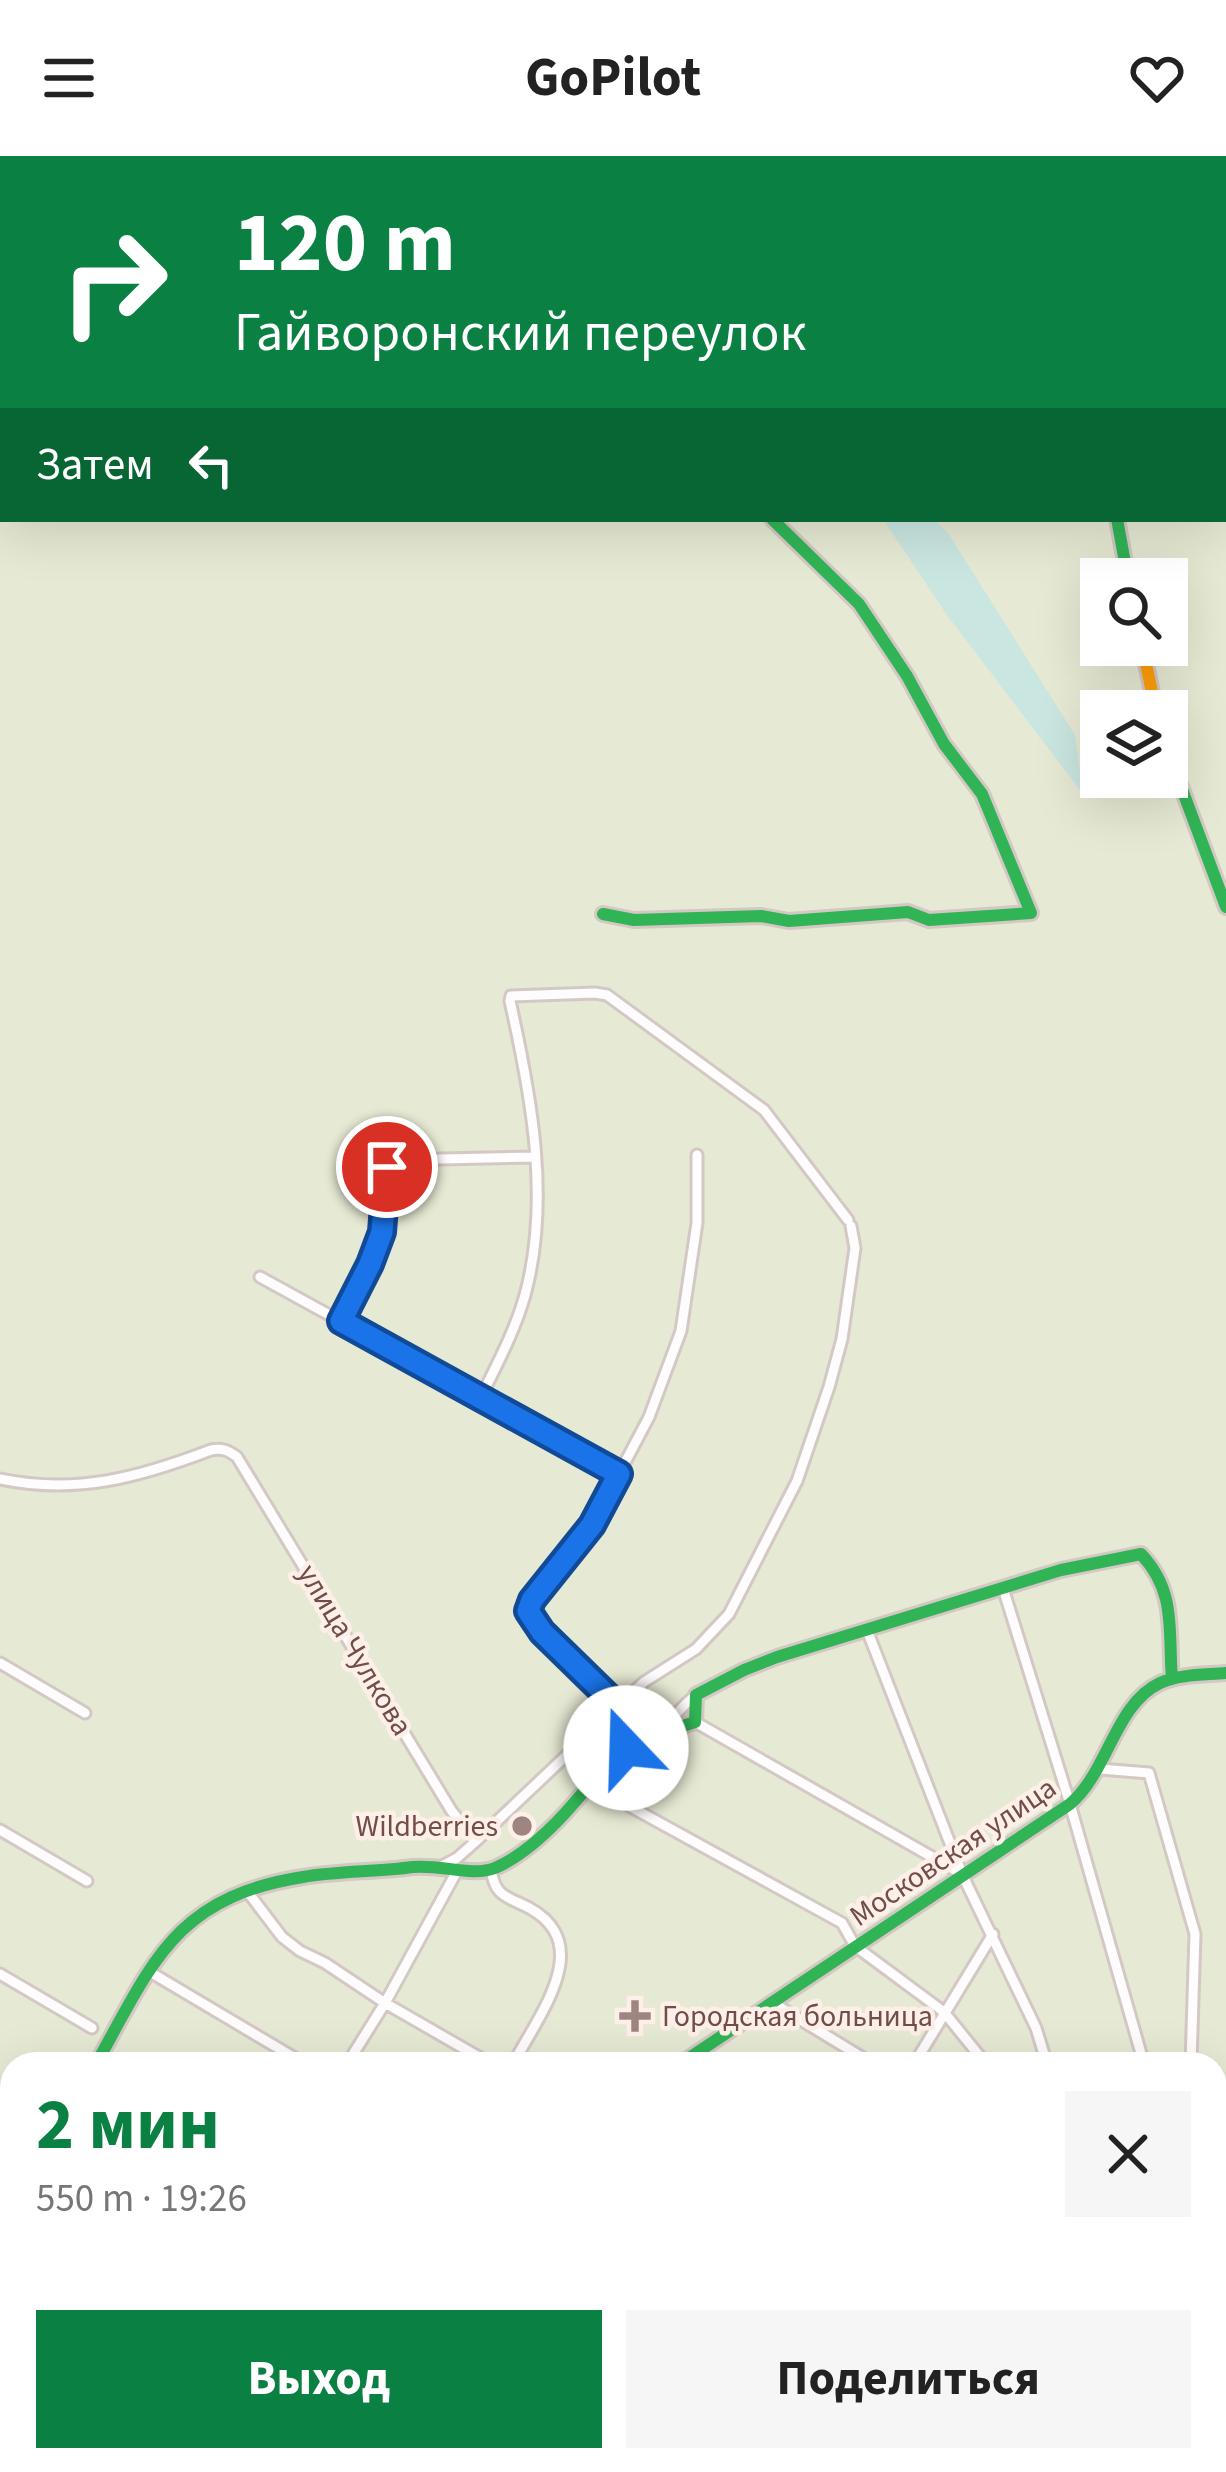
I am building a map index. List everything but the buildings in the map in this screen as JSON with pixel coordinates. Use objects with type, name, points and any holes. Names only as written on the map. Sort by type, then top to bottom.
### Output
[{"type":"street","points":[[604,914],[634,920],[760,916],[789,921],[908,912],[929,920],[1031,913],[982,794],[944,743],[895,658],[859,604],[775,522]]},
{"type":"street","points":[[1118,522],[1124,558]]},
{"type":"street","points":[[1185,798],[1226,907]]},
{"type":"street","points":[[442,1866],[475,1842],[616,1706],[696,1649],[729,1614],[796,1481],[842,1339],[855,1248],[850,1223],[764,1110],[607,995],[511,996],[530,1098],[535,1251],[517,1318],[481,1397]]},
{"type":"street","points":[[626,1804],[620,1784],[631,1733],[625,1713],[542,1632],[528,1611],[592,1525],[649,1417],[681,1330],[697,1223],[697,1155]]},
{"type":"street","points":[[341,1321],[382,1232],[387,1167],[396,1160],[535,1157]]},
{"type":"street","points":[[260,1276],[619,1474]]},
{"type":"street","name":"улица Чулкова","points":[[0,1479],[40,1485],[89,1484],[157,1471],[220,1448],[237,1457],[475,1842]]},
{"type":"street","points":[[589,1784],[622,1771],[696,1695],[731,1676],[1061,1570],[1141,1554],[1153,1564],[1168,1592],[1172,1679],[1226,1673]]},
{"type":"street","points":[[1003,1588],[1141,2052]]},
{"type":"street","points":[[868,1630],[962,1874],[1043,2052]]},
{"type":"street","points":[[0,1663],[85,1713]]},
{"type":"street","name":"Московская улица","points":[[700,2052],[1070,1804],[1088,1788],[1140,1697],[1172,1679]]},
{"type":"street","points":[[695,1721],[696,1695]]},
{"type":"street","points":[[631,1733],[649,1737],[695,1721],[962,1874]]},
{"type":"street","points":[[103,2052],[175,1936],[208,1910],[285,1879],[331,1872],[442,1866],[473,1873],[491,1869],[523,1851],[631,1733]]},
{"type":"street","points":[[1100,1769],[1149,1773],[1195,1934],[1191,2052]]},
{"type":"street","points":[[589,1784],[842,1923],[855,1946],[944,2012],[976,2052]]},
{"type":"street","points":[[0,1830],[87,1881]]},
{"type":"street","points":[[491,1869],[498,1893],[539,1913],[552,1925],[562,1949],[557,1981],[519,2052]]},
{"type":"street","points":[[354,2052],[457,1871]]},
{"type":"street","points":[[247,1892],[282,1937],[470,2052]]},
{"type":"street","points":[[921,2052],[993,1934]]},
{"type":"street","points":[[150,1972],[285,2052]]},
{"type":"street","points":[[0,1974],[92,2028]]},
{"type":"street","points":[[773,2003],[853,2052]]},
{"type":"green space","points":[[0,522],[1226,522],[1226,2052],[0,2052]]},
{"type":"water","points":[[885,522],[936,522],[948,533],[1075,735],[1080,790],[947,615]]},
{"type":"traffic: fast","points":[[603,914],[634,920],[761,916],[789,921],[908,912],[929,920],[1031,913],[982,794],[944,744],[907,676],[859,604],[775,522]]},
{"type":"traffic: fast","points":[[1118,522],[1124,558]]},
{"type":"traffic: fast","points":[[1185,798],[1226,907]]},
{"type":"traffic: fast","points":[[103,2052],[134,1995],[173,1940],[225,1900],[317,1875],[423,1867],[495,1868],[552,1827],[631,1733],[649,1737],[695,1722],[696,1695],[777,1657],[1061,1570],[1141,1554],[1166,1598],[1172,1679]]},
{"type":"traffic: fast","points":[[698,2052],[1070,1804],[1094,1775],[1122,1722],[1145,1693],[1176,1678],[1226,1673]]},
{"type":"traffic: slow","points":[[1146,666],[1152,690]]},
{"type":"place","name":"Wildberries","points":[[522,1826]]},
{"type":"place","name":"Городская больница","points":[[635,2016]]},
{"type":"route","points":[[387,1167],[382,1232],[341,1321],[619,1474],[592,1525],[528,1611],[542,1632],[625,1713],[631,1733],[626,1748]]}]
